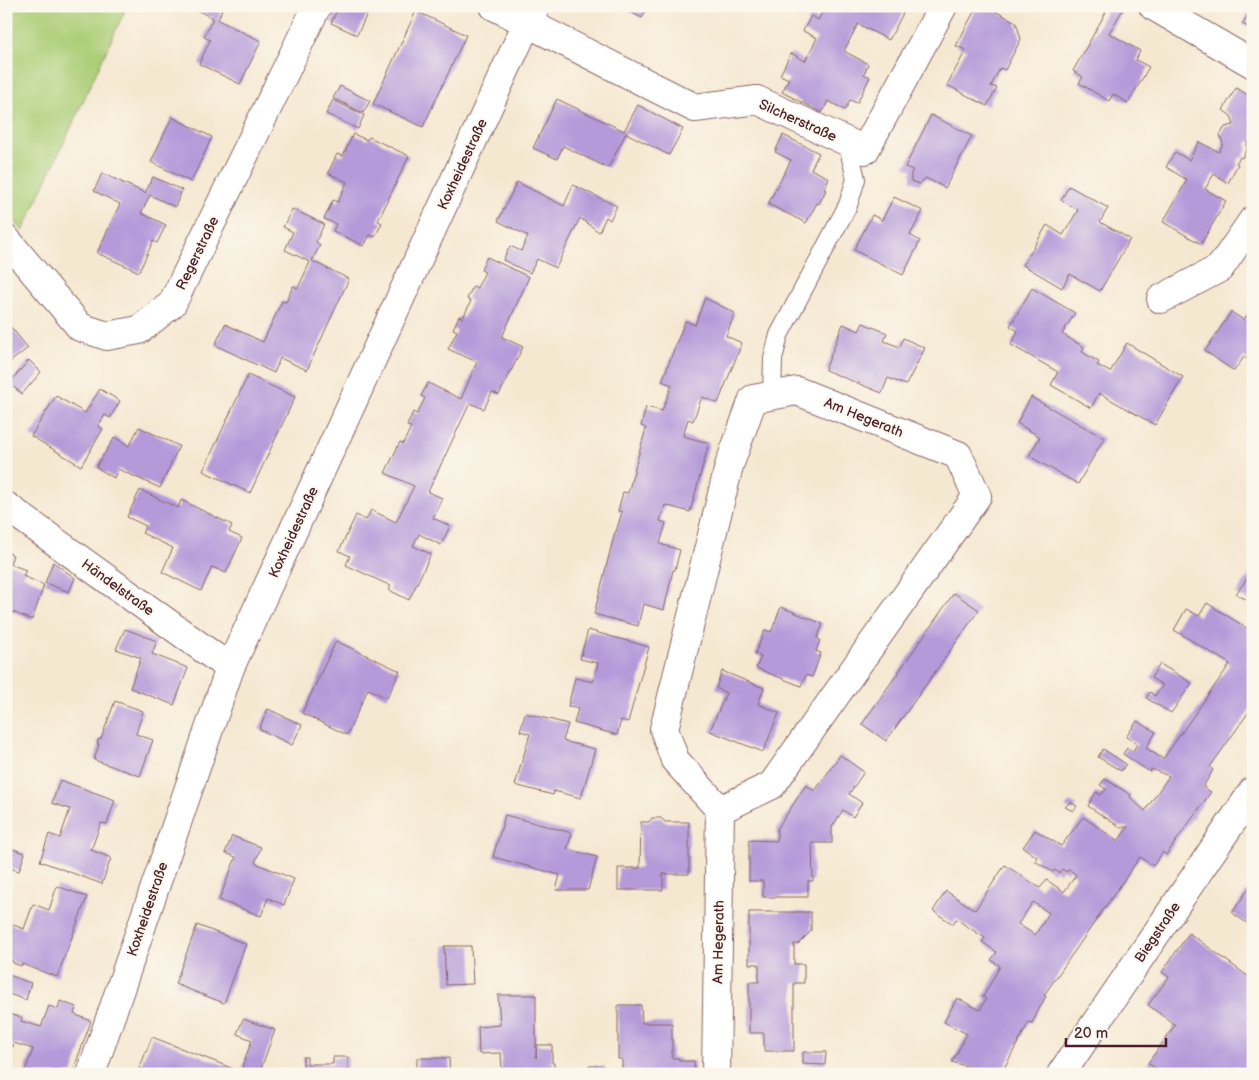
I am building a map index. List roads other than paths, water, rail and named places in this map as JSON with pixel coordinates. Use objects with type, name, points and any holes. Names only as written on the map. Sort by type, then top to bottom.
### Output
[{"type":"street","name":"Regerstraße","points":[[6,239],[80,328],[107,336],[139,330],[172,304],[317,6]]},
{"type":"street","name":"Silcherstraße","points":[[494,6],[532,14],[696,108],[757,100],[865,150],[944,6]]},
{"type":"street","points":[[1153,6],[1253,64]]},
{"type":"street","name":"Koxheidestraße","points":[[91,1074],[230,668],[532,14]]},
{"type":"street","points":[[1161,299],[1220,268],[1253,220]]},
{"type":"street","name":"Am Hegerath","points":[[716,1074],[720,810],[675,760],[664,728],[729,466],[753,399],[797,391],[958,455],[977,496],[772,785],[720,810]]},
{"type":"street","name":"Händelstraße","points":[[6,506],[230,668]]},
{"type":"street","name":"Biegstraße","points":[[1061,1074],[1253,791]]},
{"type":"lane","points":[[772,396],[772,359],[779,334],[848,205],[856,179],[847,142]]}]
